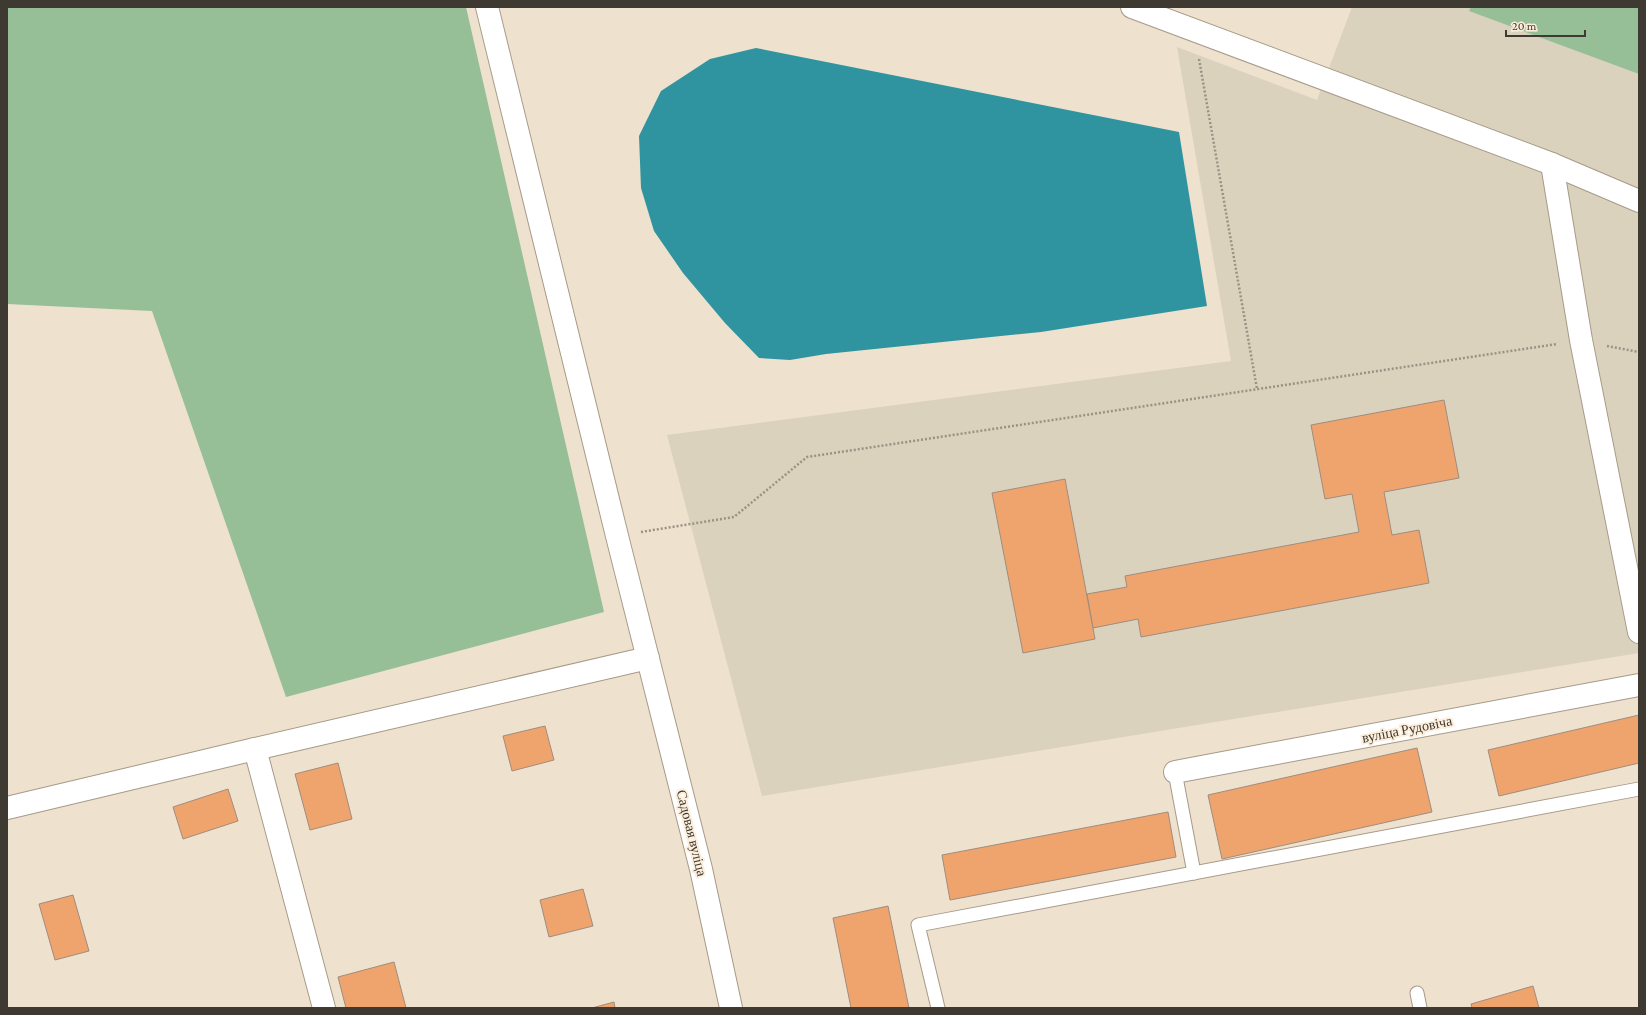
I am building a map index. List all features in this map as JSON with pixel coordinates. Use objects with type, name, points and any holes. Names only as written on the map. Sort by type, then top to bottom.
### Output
[{"type":"street","name":"Садовая вуліца","points":[[487,7],[617,536],[701,869],[731,1008]]},
{"type":"street","points":[[1132,7],[1552,164],[1639,201]]},
{"type":"street","points":[[1552,164],[1582,340],[1639,632]]},
{"type":"street","points":[[7,808],[255,748],[648,658]]},
{"type":"street","name":"вуліца Рудовіча","points":[[1175,772],[1639,685]]},
{"type":"street","points":[[255,748],[324,1008]]},
{"type":"lane","points":[[1175,772],[1194,873]]},
{"type":"lane","points":[[938,1008],[918,925],[1639,789]]},
{"type":"lane","points":[[1418,993],[1420,1008]]},
{"type":"path","points":[[1194,29],[1256,389]]},
{"type":"path","points":[[617,536],[734,517],[807,457],[1582,340],[1639,352]]},
{"type":"shaded area","points":[[1352,7],[1639,7],[1639,653],[762,796],[667,435],[1231,361],[1177,47],[1317,100]]},
{"type":"green space","points":[[7,7],[466,7],[604,612],[286,697],[152,311],[7,304]]},
{"type":"green space","points":[[1471,7],[1639,7],[1639,74],[1469,11]]},
{"type":"water","points":[[756,48],[1179,132],[1207,306],[1041,332],[826,354],[790,360],[759,358],[725,323],[683,273],[654,231],[641,188],[639,136],[661,91],[710,59]]},
{"type":"building","points":[[1444,400],[1459,478],[1384,492],[1392,535],[1419,530],[1429,583],[1141,637],[1138,619],[1093,628],[1087,594],[1127,587],[1125,576],[1359,532],[1352,494],[1325,499],[1311,425]]},
{"type":"building","points":[[1065,479],[1095,639],[1023,653],[992,493]]},
{"type":"building","points":[[1639,715],[1639,763],[1499,796],[1488,750]]},
{"type":"building","points":[[545,726],[554,760],[512,771],[503,736]]},
{"type":"building","points":[[1417,748],[1432,812],[1222,859],[1208,795]]},
{"type":"building","points":[[338,763],[352,819],[310,830],[295,774]]},
{"type":"building","points":[[228,789],[238,821],[183,839],[173,807]]},
{"type":"building","points":[[1168,812],[1176,857],[950,900],[942,855]]},
{"type":"building","points":[[583,889],[593,926],[549,937],[540,900]]},
{"type":"building","points":[[73,895],[89,951],[55,960],[39,904]]},
{"type":"building","points":[[888,906],[909,1008],[851,1008],[833,918]]},
{"type":"building","points":[[394,962],[406,1008],[346,1008],[338,977]]},
{"type":"building","points":[[1533,986],[1539,1008],[1472,1008],[1471,1004]]},
{"type":"building","points":[[614,1002],[615,1008],[592,1008]]}]
